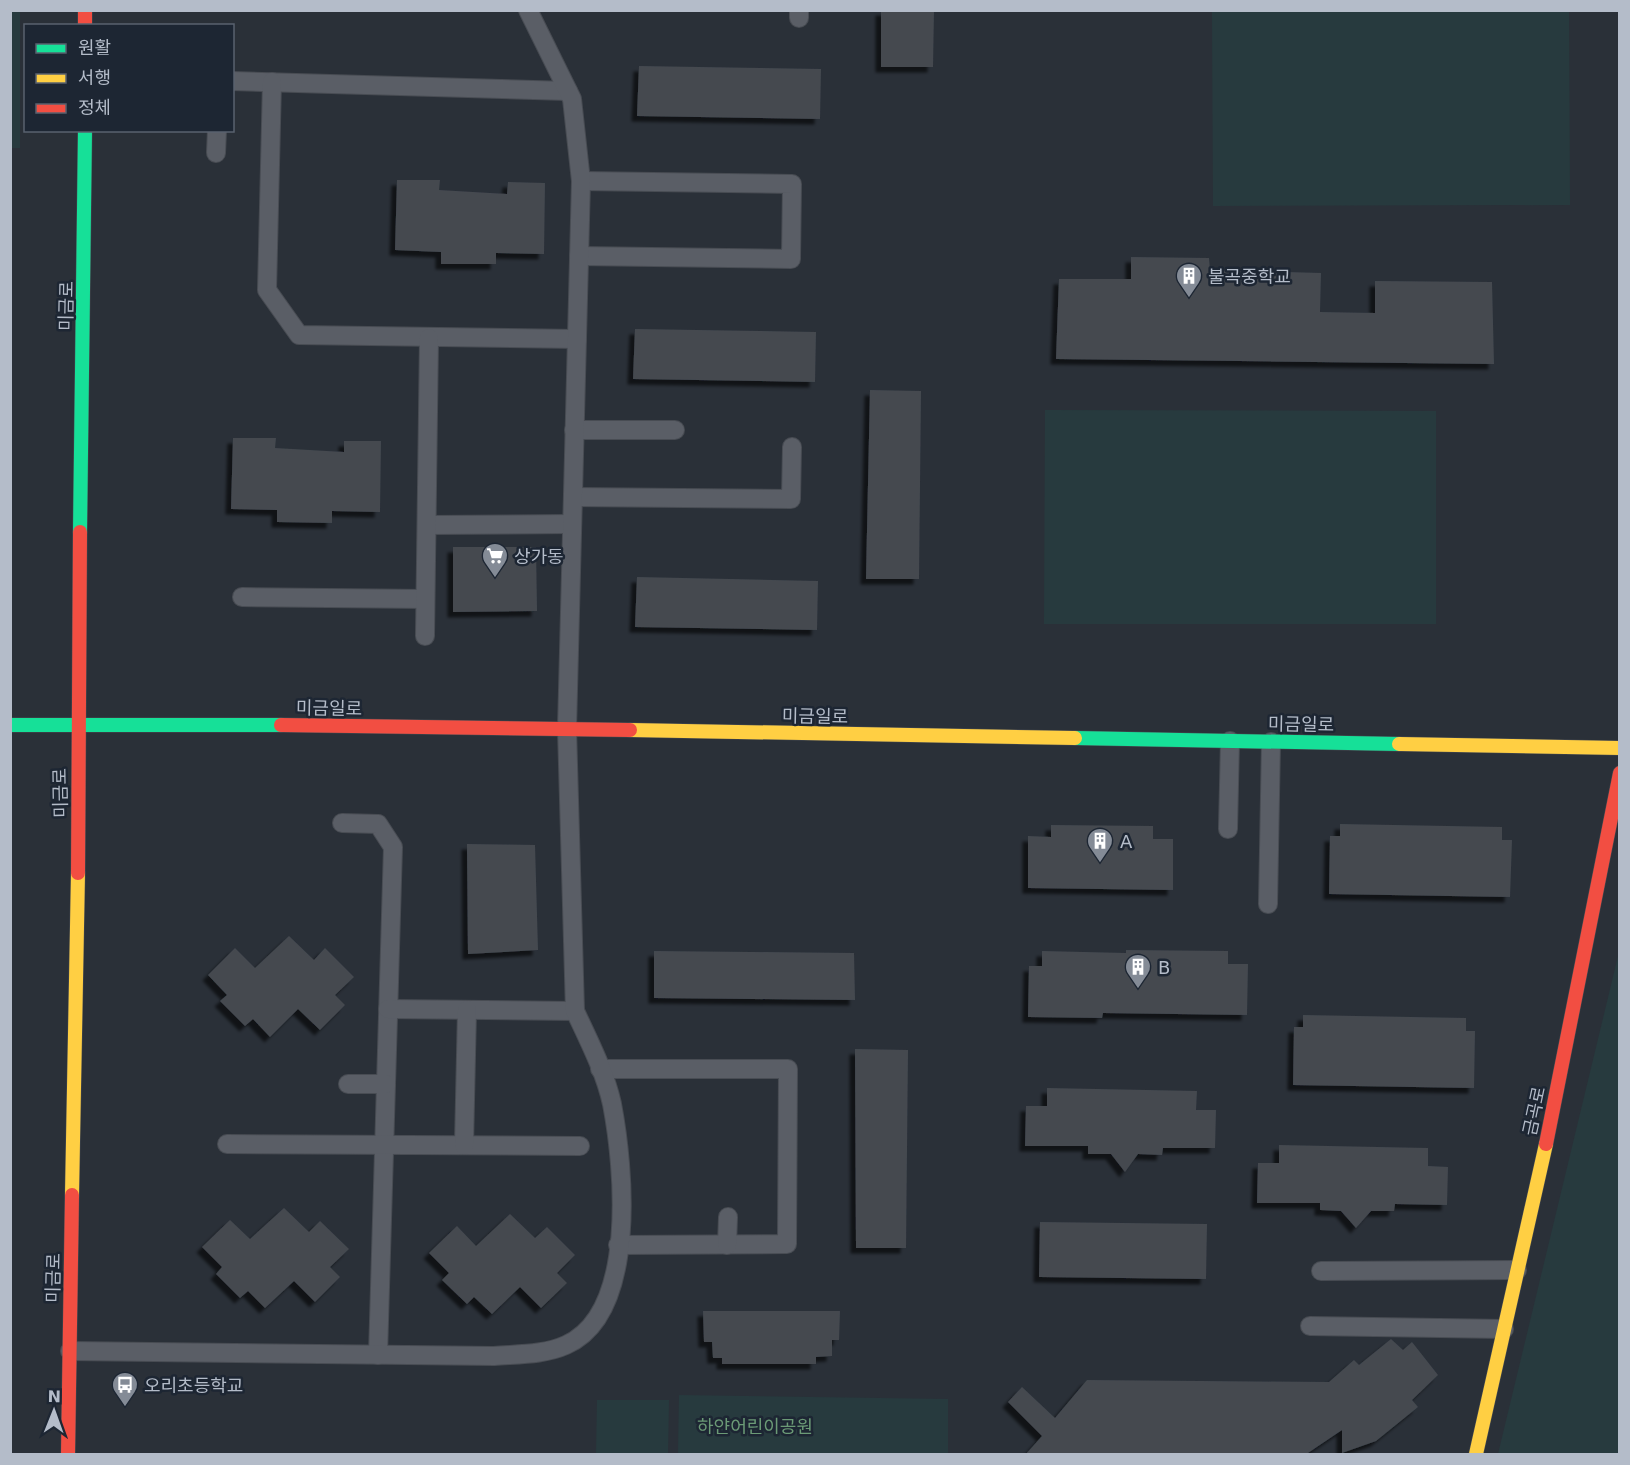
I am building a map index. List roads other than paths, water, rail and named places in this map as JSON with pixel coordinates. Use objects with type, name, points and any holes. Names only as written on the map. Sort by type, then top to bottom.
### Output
[{"type":"main road","name":"미금로","points":[[68,1455],[79,808],[77,724],[85,132]]},
{"type":"main road","name":"미금일로","points":[[10,725],[567,729],[1620,748]]},
{"type":"main road","name":"금곡로","points":[[1476,1455],[1556,1100],[1620,773]]},
{"type":"lane","points":[[70,1351],[494,1356],[532,1353],[566,1345],[591,1325],[608,1300],[617,1269],[619,1162],[612,1104],[575,1011],[567,729],[581,181],[572,99],[528,10]]},
{"type":"lane","points":[[234,81],[568,91]]},
{"type":"lane","points":[[272,82],[267,290],[299,335],[577,339]]},
{"type":"lane","points":[[216,153],[217,132]]},
{"type":"lane","points":[[579,256],[791,259],[792,184],[581,181]]},
{"type":"lane","points":[[425,636],[429,338]]},
{"type":"lane","points":[[574,430],[675,430]]},
{"type":"lane","points":[[573,497],[791,499],[792,447]]},
{"type":"lane","points":[[427,525],[572,524]]},
{"type":"lane","points":[[242,597],[425,599]]},
{"type":"lane","points":[[1228,829],[1230,741]]},
{"type":"lane","points":[[1268,904],[1271,742]]},
{"type":"lane","points":[[342,823],[378,824],[393,847],[378,1355]]},
{"type":"lane","points":[[388,1009],[575,1011]]},
{"type":"lane","points":[[464,1145],[467,1010]]},
{"type":"lane","points":[[600,1069],[788,1069],[787,1244],[618,1245]]},
{"type":"lane","points":[[348,1084],[386,1084]]},
{"type":"lane","points":[[226,1144],[580,1146]]},
{"type":"lane","points":[[728,1217],[728,1245]]},
{"type":"lane","points":[[1321,1271],[1517,1270]]},
{"type":"lane","points":[[1310,1326],[1504,1329]]},
{"type":"place","name":"불곡중학교","points":[[1189,299]]},
{"type":"place","name":"상가동","points":[[495,579]]},
{"type":"place","name":"A","points":[[1100,864]]},
{"type":"place","name":"B","points":[[1138,990]]},
{"type":"place","name":"오리초등학교","points":[[125,1408]]},
{"type":"park label","name":"하얀어린이공원","points":[[755,1426]]}]
